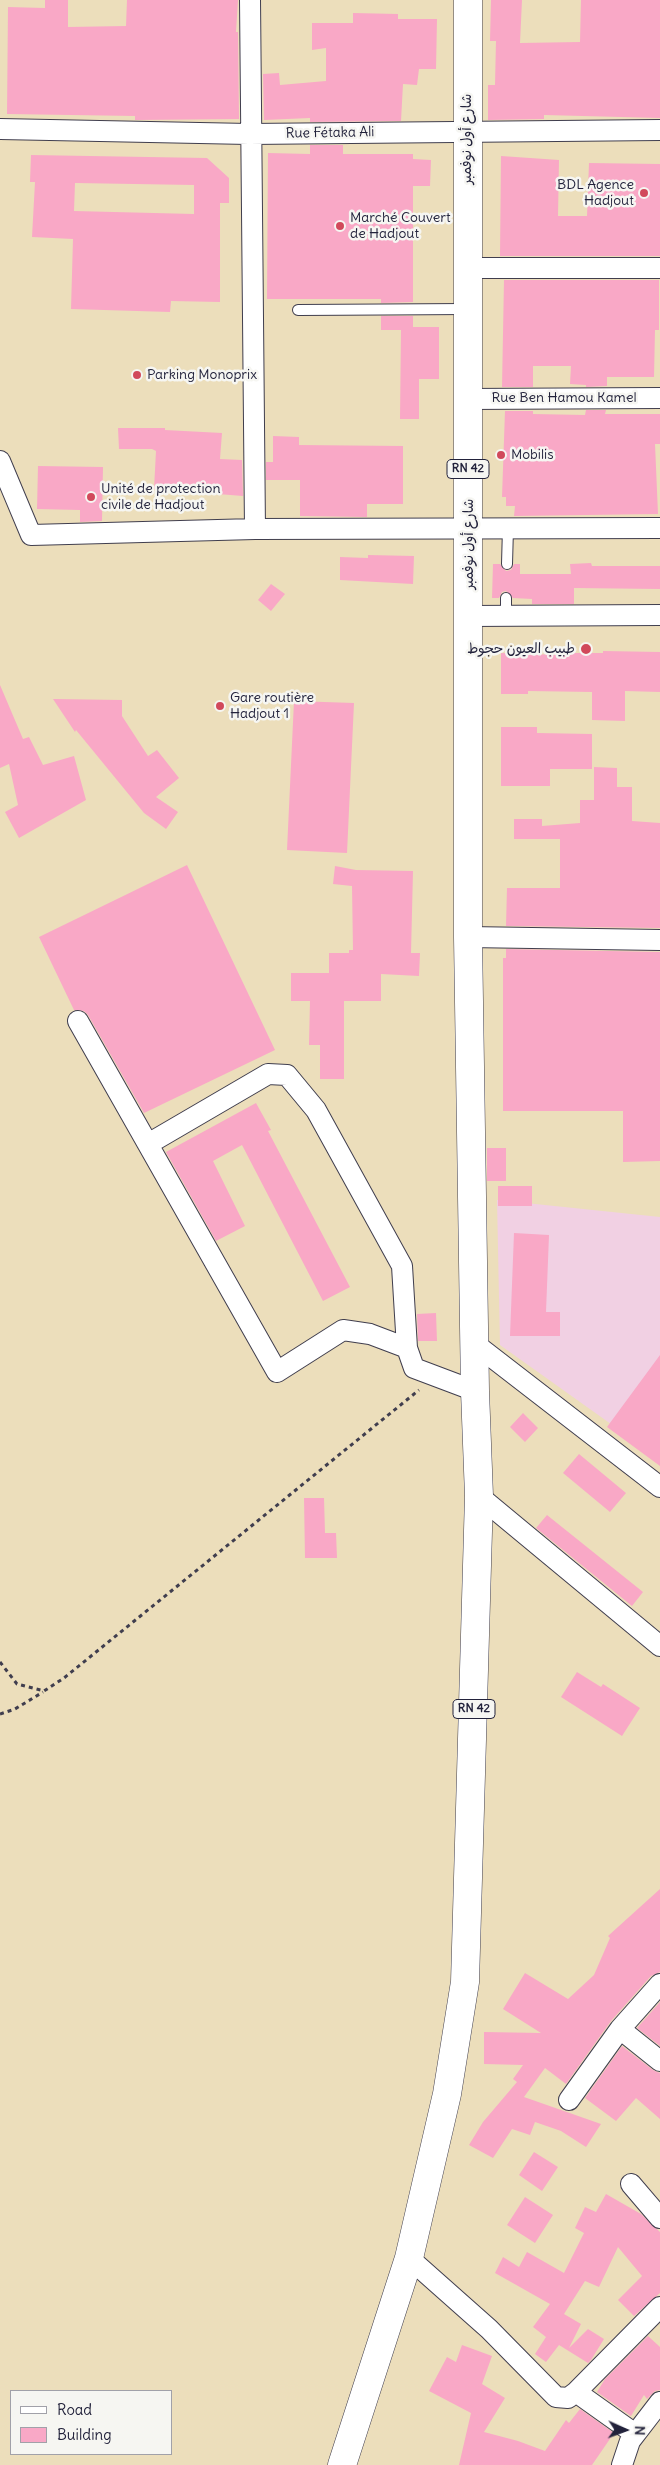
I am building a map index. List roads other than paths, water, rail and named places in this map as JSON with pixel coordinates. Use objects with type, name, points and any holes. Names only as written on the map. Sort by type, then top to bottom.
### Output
[{"type":"main road","name":"شارع أول نوفمبر","points":[[468,0],[466,132],[469,528],[468,937]]},
{"type":"main road","name":"RN 42","points":[[342,2465],[410,2258],[447,2094],[465,1982],[479,1496],[475,1391],[468,937]]},
{"type":"street","points":[[250,0],[249,134],[255,529]]},
{"type":"street","name":"Rue Fétaka Ali","points":[[0,129],[249,134],[660,130]]},
{"type":"street","points":[[468,268],[660,268]]},
{"type":"street","name":"Rue Ben Hamou Kamel","points":[[467,398],[660,398]]},
{"type":"street","points":[[0,461],[31,535],[255,529],[660,528]]},
{"type":"street","points":[[469,616],[506,607],[660,615]]},
{"type":"street","points":[[468,937],[660,940]]},
{"type":"street","points":[[78,1021],[278,1372],[343,1330],[370,1334],[407,1348]]},
{"type":"street","points":[[148,1144],[268,1074],[286,1075],[316,1110],[402,1266],[407,1348],[414,1368],[475,1391]]},
{"type":"street","points":[[475,1344],[660,1487]]},
{"type":"street","points":[[479,1496],[660,1646]]},
{"type":"street","points":[[569,2100],[620,2029],[660,1984]]},
{"type":"street","points":[[620,2029],[660,2061]]},
{"type":"street","points":[[631,2184],[660,2218]]},
{"type":"street","points":[[410,2258],[489,2329],[556,2397],[568,2398],[576,2392],[660,2306]]},
{"type":"street","points":[[576,2392],[635,2434]]},
{"type":"street","points":[[622,2465],[627,2445],[660,2402]]},
{"type":"lane","points":[[298,310],[467,309]]},
{"type":"lane","points":[[507,564],[508,528]]},
{"type":"place","name":"BDL Agence Hadjout","points":[[644,193]]},
{"type":"place","name":"Marché Couvert de Hadjout","points":[[340,226]]},
{"type":"place","name":"Parking Monoprix","points":[[137,375]]},
{"type":"place","name":"Mobilis","points":[[501,455]]},
{"type":"place","name":"Unité de protection civile de Hadjout","points":[[91,497]]},
{"type":"place","name":"طبيب العيون حجوط","points":[[586,649]]},
{"type":"place","name":"Gare routière Hadjout 1","points":[[220,706]]}]
